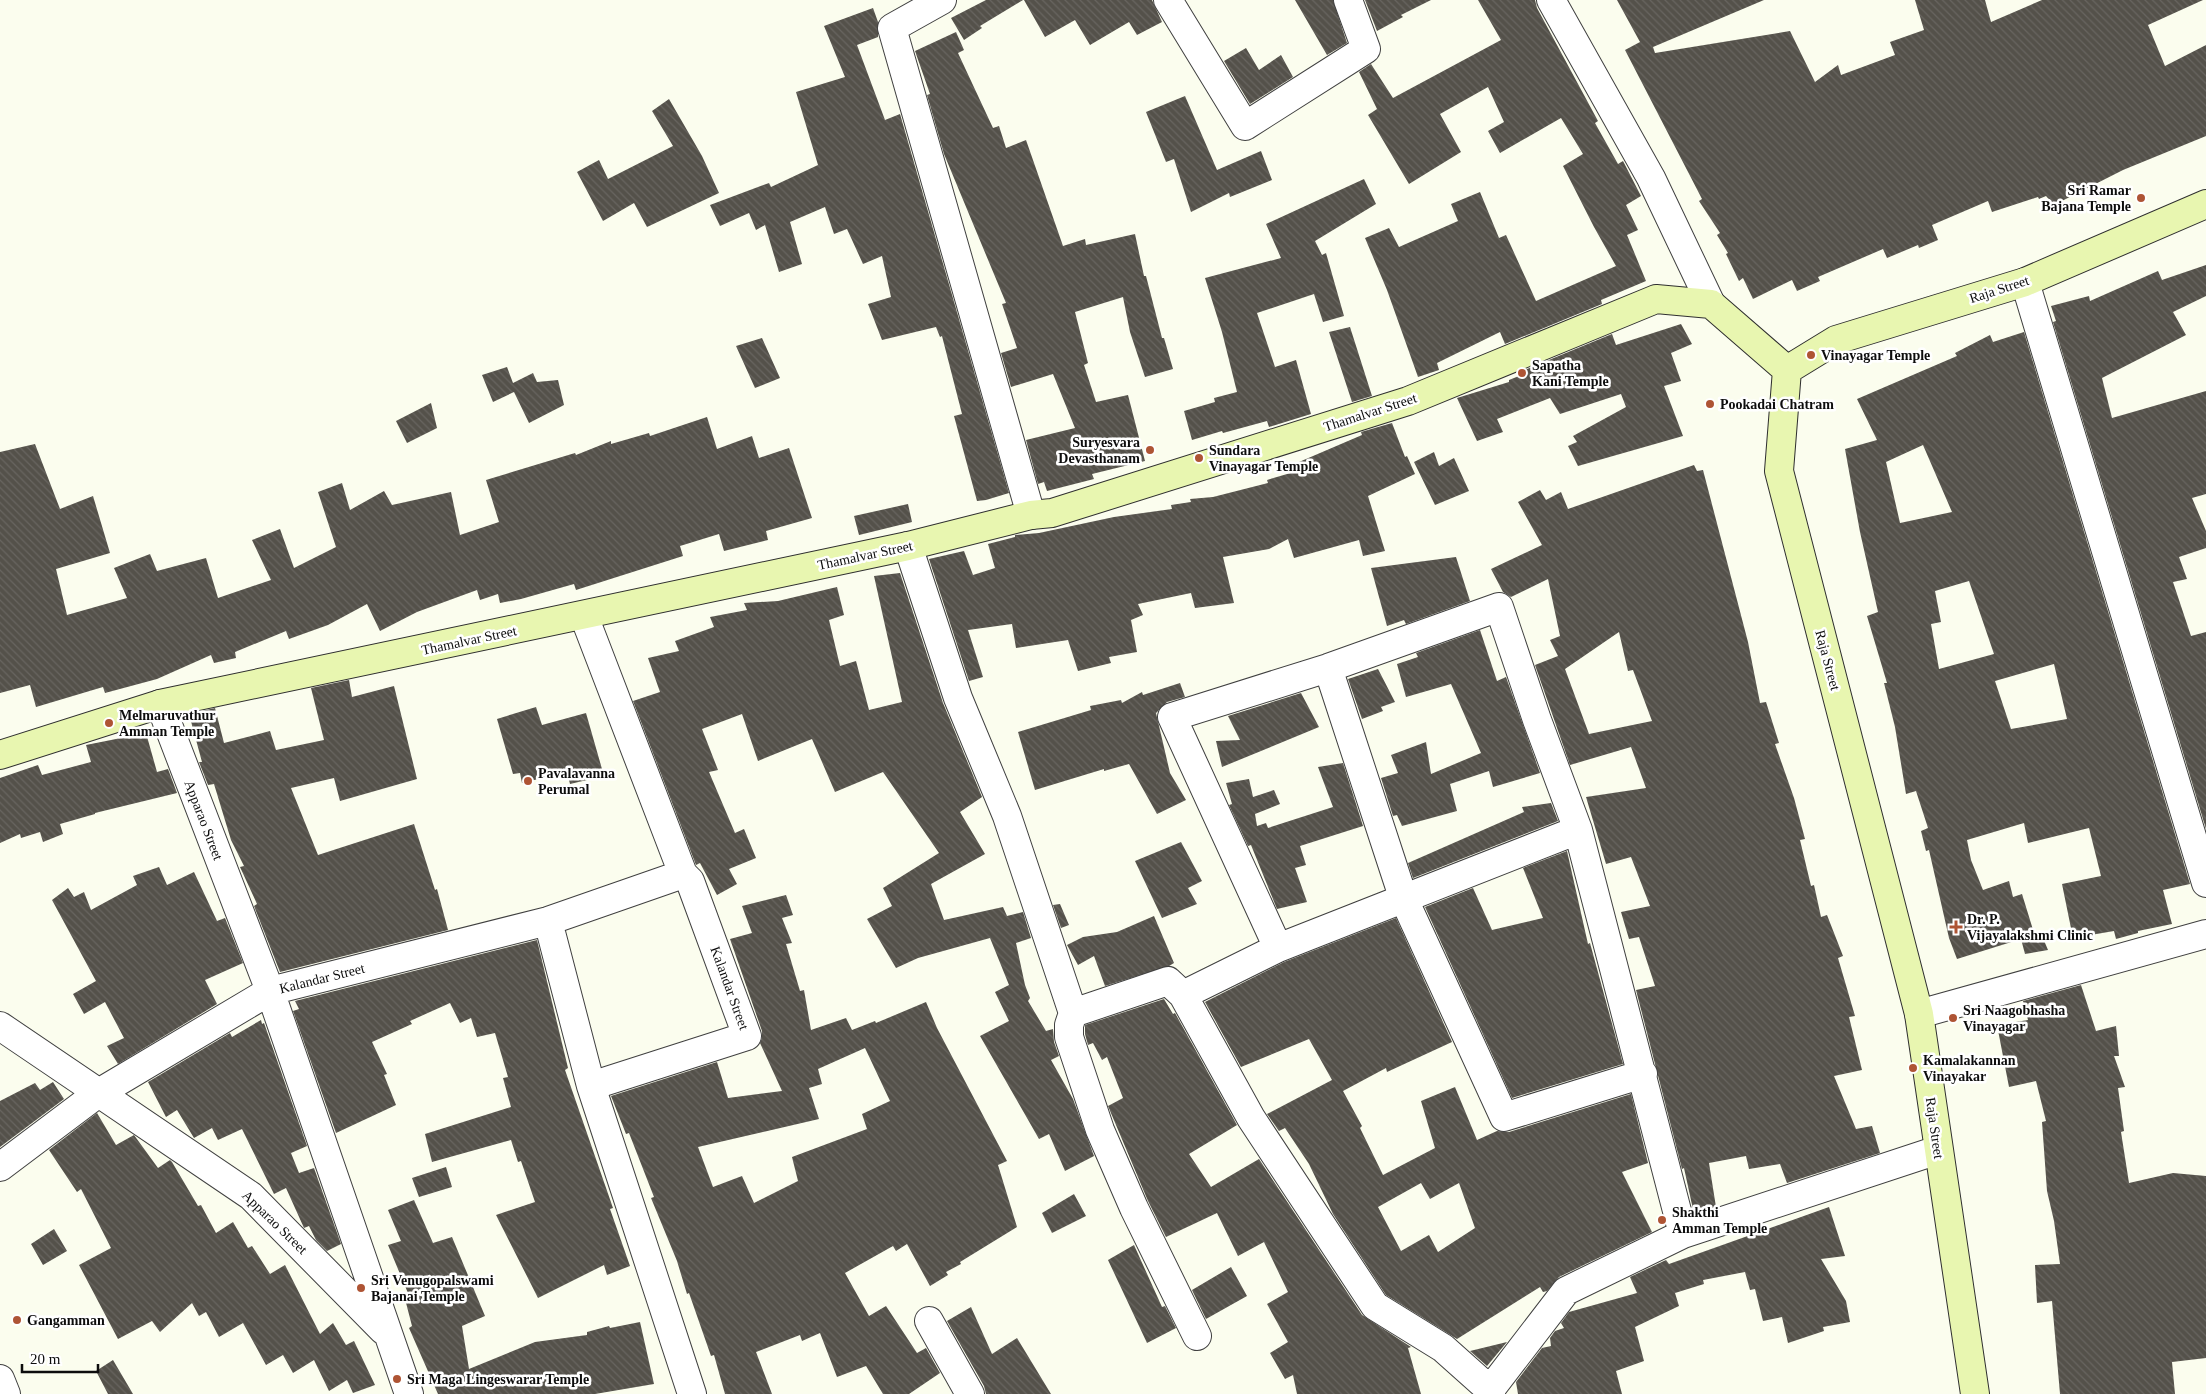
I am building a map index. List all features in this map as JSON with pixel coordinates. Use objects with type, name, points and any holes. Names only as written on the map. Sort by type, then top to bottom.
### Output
[{"type":"street","points":[[942,0],[892,28],[1031,515]]},
{"type":"street","points":[[1168,0],[1245,126],[1366,48],[1348,0]]},
{"type":"street","points":[[1551,0],[1651,178],[1712,304],[1787,370]]},
{"type":"street","name":"Raja Street","points":[[1975,1394],[1938,1150],[1920,1014],[1779,471],[1787,370],[1836,340],[2025,282],[2206,204]]},
{"type":"street","points":[[2025,282],[2206,883]]},
{"type":"street","name":"Thamalvar Street","points":[[0,755],[160,704],[584,616],[908,546],[1031,515],[1052,513],[1408,401],[1656,299],[1712,304]]},
{"type":"street","points":[[908,546],[958,698],[1007,816],[1073,1013],[1069,1025],[1069,1037],[1100,1130],[1134,1208],[1197,1336]]},
{"type":"street","points":[[1278,948],[1172,717],[1328,668],[1499,608],[1537,720],[1578,830],[1643,1074],[1683,1234]]},
{"type":"street","name":"Kalandar Street","points":[[584,616],[683,874],[690,881],[747,1036],[590,1086]]},
{"type":"street","points":[[1328,668],[1403,897],[1504,1117],[1643,1074]]},
{"type":"street","name":"Apparao Street","points":[[160,704],[270,991],[409,1394]]},
{"type":"street","points":[[1183,995],[1278,948],[1403,897],[1578,830]]},
{"type":"street","name":"Kalandar Street","points":[[270,991],[548,921],[683,874]]},
{"type":"street","points":[[548,921],[590,1086],[692,1394]]},
{"type":"street","points":[[1920,1014],[2206,934]]},
{"type":"street","points":[[1073,1013],[1168,981],[1183,995],[1251,1118],[1376,1306],[1443,1348],[1490,1392],[1566,1291],[1683,1234],[1938,1150]]},
{"type":"street","points":[[0,1167],[97,1094],[270,991]]},
{"type":"street","name":"Apparao Street","points":[[0,1026],[97,1094],[251,1196],[388,1335]]},
{"type":"street","points":[[929,1321],[970,1394]]},
{"type":"street","points":[[0,1379],[6,1394]]},
{"type":"building","points":[[986,0],[1023,0],[980,26],[982,28],[964,40],[951,18]]},
{"type":"building","points":[[1024,0],[1152,0],[1162,22],[1137,35],[1129,22],[1090,45],[1075,20],[1045,37]]},
{"type":"building","points":[[1295,0],[1333,0],[1347,43],[1327,55]]},
{"type":"building","points":[[1365,0],[1431,0],[1401,15],[1403,17],[1377,31]]},
{"type":"building","points":[[1478,0],[1535,0],[1537,8],[1598,121],[1595,123],[1618,164],[1623,161],[1641,196],[1626,205],[1638,230],[1627,235],[1646,281],[1601,300],[1602,304],[1505,344],[1500,332],[1437,363],[1439,370],[1418,377],[1387,290],[1365,238],[1389,228],[1399,247],[1458,221],[1451,204],[1480,192],[1499,238],[1506,235],[1536,301],[1616,266],[1563,166],[1583,154],[1561,118],[1500,153],[1488,131],[1504,122],[1488,87],[1440,114],[1461,152],[1409,184],[1368,115],[1377,109],[1359,72],[1371,64],[1393,98],[1501,40]]},
{"type":"building","points":[[1617,0],[1764,0],[1653,47],[1655,53],[1790,31],[1815,82],[1838,65],[1841,75],[1895,55],[1890,42],[1924,30],[1915,0],[1985,0],[1991,22],[2042,0],[2203,0],[2148,25],[2165,66],[2206,45],[2206,136],[2123,170],[2054,205],[2046,196],[1992,212],[1988,201],[1932,225],[1938,240],[1919,248],[1918,245],[1887,258],[1883,249],[1818,277],[1820,281],[1797,291],[1792,280],[1753,299],[1743,278],[1739,281],[1726,254],[1728,253],[1717,235],[1720,233],[1699,201],[1702,199],[1625,50],[1640,42]]},
{"type":"building","points":[[873,8],[878,22],[878,37],[857,45],[885,120],[900,114],[1009,493],[986,500],[977,501],[954,416],[962,414],[942,336],[940,337],[936,327],[882,340],[868,304],[891,297],[882,256],[863,264],[847,229],[834,234],[825,207],[790,222],[802,264],[779,272],[765,225],[756,230],[749,213],[720,226],[710,205],[769,183],[771,187],[818,165],[796,92],[845,77],[824,26]]},
{"type":"building","points":[[956,32],[964,50],[958,53],[993,128],[999,126],[1006,148],[1026,140],[1063,246],[1085,239],[1086,245],[1135,234],[1144,276],[1146,276],[1162,338],[1164,338],[1173,369],[1145,377],[1130,332],[1123,297],[1075,312],[1088,363],[1084,365],[1096,402],[1128,395],[1145,461],[1092,474],[1094,479],[1047,491],[1044,482],[1038,484],[1026,440],[1075,428],[1053,374],[1011,387],[1001,353],[1017,348],[1002,304],[1006,303],[944,154],[927,95],[930,94],[915,51]]},
{"type":"building","points":[[1246,48],[1259,70],[1281,55],[1293,77],[1250,104],[1224,61]]},
{"type":"building","points":[[1185,96],[1217,170],[1261,151],[1272,180],[1230,197],[1229,193],[1191,212],[1174,159],[1166,162],[1146,112]]},
{"type":"building","points":[[669,99],[702,156],[719,193],[647,227],[634,203],[603,221],[577,172],[599,160],[608,179],[673,146],[652,111]]},
{"type":"building","points":[[1364,179],[1376,204],[1315,241],[1322,255],[1326,253],[1344,316],[1323,322],[1314,294],[1257,313],[1275,367],[1296,360],[1311,414],[1269,427],[1267,421],[1192,440],[1184,411],[1215,402],[1214,398],[1237,392],[1222,332],[1205,278],[1281,258],[1266,224]]},
{"type":"building","points":[[2206,265],[2206,296],[2173,312],[2186,335],[2102,378],[2112,418],[2206,391],[2206,494],[2192,498],[2206,531],[2206,548],[2179,557],[2187,579],[2173,582],[2191,636],[2206,632],[2206,829],[2053,322],[2056,321],[2051,306],[2089,296],[2090,301],[2158,271],[2162,280]]},
{"type":"building","points":[[1681,324],[1692,344],[1671,353],[1681,381],[1664,386],[1683,436],[1578,466],[1568,446],[1577,442],[1573,436],[1626,407],[1621,394],[1560,414],[1550,398],[1497,419],[1503,432],[1477,441],[1457,398],[1509,382],[1509,380],[1519,376],[1517,373],[1612,334],[1616,345]]},
{"type":"building","points":[[1350,327],[1372,396],[1352,402],[1329,332]]},
{"type":"building","points":[[2024,332],[2190,884],[2163,890],[2172,924],[2138,931],[2138,933],[2116,939],[2114,931],[2073,938],[2062,884],[2101,876],[2089,828],[2028,843],[2024,823],[1967,840],[1971,860],[1983,890],[2009,881],[2013,897],[2022,894],[2034,933],[2040,931],[2048,950],[2025,954],[2021,939],[1957,959],[1949,938],[1929,850],[1926,851],[1921,831],[1928,828],[1916,791],[1906,794],[1895,727],[1884,683],[1887,683],[1867,616],[1878,612],[1860,532],[1845,449],[1877,440],[1857,399],[1957,356],[1955,353],[1990,335],[1993,342]],"holes":[[[1923,445],[1952,512],[1900,523],[1886,462]],[[1969,581],[1994,654],[1939,669],[1931,624],[1941,622],[1935,591]],[[2054,664],[2067,719],[2011,729],[1995,681]]]},
{"type":"building","points":[[762,338],[780,378],[755,388],[736,346]]},
{"type":"building","points":[[507,367],[513,383],[533,373],[537,382],[558,380],[564,405],[529,423],[514,392],[493,402],[482,375]]},
{"type":"building","points":[[431,403],[437,428],[407,443],[396,421]]},
{"type":"building","points":[[707,417],[717,449],[752,436],[759,458],[789,448],[812,518],[766,531],[768,540],[724,551],[719,534],[680,546],[683,556],[576,590],[574,584],[500,603],[498,594],[480,600],[477,590],[417,612],[380,631],[367,604],[328,625],[289,639],[286,631],[235,652],[236,658],[214,663],[211,655],[157,679],[105,693],[103,687],[36,707],[30,685],[0,693],[0,452],[35,444],[60,509],[93,496],[110,553],[56,569],[67,615],[127,598],[114,568],[150,554],[157,571],[206,558],[218,598],[271,580],[252,540],[280,529],[294,568],[336,547],[318,492],[342,483],[350,510],[384,491],[392,505],[451,492],[460,535],[499,522],[486,480],[575,453],[576,455],[611,441],[611,444],[649,433],[650,436]]},
{"type":"building","points":[[1392,423],[1405,457],[1407,456],[1415,474],[1368,496],[1385,551],[1363,556],[1359,540],[1294,558],[1288,539],[1269,549],[1223,557],[1234,603],[1195,608],[1191,593],[1138,604],[1143,615],[1131,620],[1137,652],[1109,657],[1111,663],[1078,671],[1068,640],[1016,648],[1012,624],[968,630],[983,677],[969,681],[929,559],[964,551],[973,575],[995,568],[988,544],[1015,537],[1015,535],[1039,533],[1114,517],[1172,509],[1171,505],[1191,502],[1190,499],[1213,497],[1268,483],[1267,480],[1294,472],[1292,465],[1362,435],[1361,432]]},
{"type":"building","points":[[1434,452],[1439,466],[1454,458],[1469,491],[1435,505],[1414,462]]},
{"type":"building","points":[[1694,465],[1697,471],[1703,470],[1748,642],[1760,703],[1766,702],[1779,743],[1775,744],[1794,798],[1805,839],[1800,840],[1811,886],[1814,885],[1821,917],[1827,915],[1843,956],[1838,958],[1855,1016],[1849,1017],[1862,1070],[1834,1076],[1856,1129],[1872,1126],[1880,1153],[1787,1183],[1780,1164],[1749,1169],[1746,1156],[1709,1163],[1716,1207],[1694,1214],[1684,1168],[1682,1169],[1636,990],[1655,986],[1639,937],[1629,939],[1621,912],[1650,906],[1631,857],[1606,864],[1586,797],[1646,788],[1631,747],[1570,765],[1535,665],[1558,656],[1550,640],[1560,636],[1548,579],[1511,597],[1503,592],[1491,569],[1542,545],[1518,502],[1540,490],[1546,500],[1561,492],[1568,509]],"holes":[[[1619,632],[1628,671],[1633,670],[1652,721],[1589,734],[1565,669]]]},
{"type":"building","points":[[908,504],[912,522],[859,535],[854,516]]},
{"type":"building","points":[[1456,557],[1470,601],[1406,624],[1404,620],[1387,626],[1371,568]]},
{"type":"building","points":[[900,573],[943,703],[982,797],[960,812],[985,854],[931,884],[944,920],[1003,907],[1007,916],[1023,912],[1031,938],[1016,943],[1025,985],[1030,998],[1028,1001],[1046,1031],[1053,1029],[1054,1042],[1059,1056],[1051,1060],[1073,1099],[1094,1156],[1065,1171],[1049,1134],[1039,1139],[980,1036],[1009,1021],[995,992],[1009,985],[990,938],[918,958],[896,968],[867,919],[892,906],[883,888],[939,853],[883,772],[835,792],[812,739],[758,761],[742,714],[702,729],[718,770],[709,772],[735,833],[744,829],[756,858],[729,869],[737,884],[717,895],[700,863],[696,865],[633,701],[660,692],[648,658],[679,651],[675,641],[714,627],[710,617],[747,610],[744,603],[778,601],[837,587],[844,615],[829,620],[840,666],[856,661],[869,710],[902,702],[874,576]]},
{"type":"building","points":[[1480,630],[1497,681],[1506,677],[1540,773],[1493,787],[1489,771],[1450,784],[1457,811],[1402,826],[1397,815],[1393,816],[1381,778],[1398,773],[1391,755],[1426,742],[1431,774],[1481,753],[1451,684],[1406,697],[1397,664],[1418,657],[1416,653]]},
{"type":"building","points":[[1378,669],[1395,702],[1381,707],[1383,711],[1362,719],[1348,679]]},
{"type":"building","points":[[349,680],[352,697],[394,686],[417,779],[340,801],[334,778],[291,788],[318,855],[414,824],[435,890],[437,889],[448,930],[280,972],[254,906],[257,904],[240,867],[244,866],[231,840],[214,784],[208,785],[199,762],[202,762],[189,714],[215,708],[224,743],[270,731],[276,750],[324,740],[311,688]]},
{"type":"building","points":[[1180,683],[1185,697],[1167,702],[1156,713],[1170,773],[1186,800],[1157,814],[1129,764],[1104,771],[1104,769],[1035,790],[1018,732],[1091,710],[1090,706],[1121,700],[1122,703],[1142,692],[1143,695]]},
{"type":"building","points":[[1301,693],[1319,727],[1222,767],[1216,741],[1240,740],[1228,716]]},
{"type":"building","points":[[536,707],[542,725],[586,713],[604,776],[570,784],[567,772],[522,783],[520,773],[513,774],[497,719]]},
{"type":"building","points":[[146,733],[157,772],[168,769],[177,793],[95,813],[60,824],[63,834],[43,842],[40,832],[21,838],[20,834],[0,843],[0,778],[38,765],[42,775],[91,762],[86,745]]},
{"type":"building","points":[[1343,763],[1363,826],[1300,846],[1306,865],[1295,868],[1307,902],[1277,909],[1251,845],[1248,846],[1229,805],[1232,804],[1226,783],[1249,779],[1253,797],[1274,790],[1280,804],[1255,814],[1257,826],[1266,823],[1268,828],[1333,807],[1318,767]]},
{"type":"building","points":[[1551,803],[1558,821],[1413,878],[1408,863],[1524,812],[1522,807]]},
{"type":"building","points":[[1181,842],[1202,881],[1188,888],[1197,904],[1162,918],[1135,861]]},
{"type":"building","points":[[1567,851],[1588,944],[1590,943],[1623,1064],[1512,1098],[1425,907],[1473,888],[1492,930],[1543,918],[1523,868]]},
{"type":"building","points":[[159,867],[167,885],[194,872],[217,921],[225,918],[243,963],[205,980],[217,1004],[118,1064],[107,1046],[124,1038],[105,1002],[84,1014],[73,994],[96,981],[52,900],[68,888],[74,897],[84,892],[91,910],[137,885],[133,876]]},
{"type":"building","points":[[786,895],[793,915],[782,918],[792,943],[786,944],[800,991],[804,990],[811,1030],[846,1018],[852,1030],[875,1021],[876,1023],[926,1002],[937,1028],[1007,1161],[998,1165],[1017,1227],[960,1262],[961,1264],[946,1272],[948,1275],[930,1286],[907,1244],[896,1251],[893,1246],[845,1273],[869,1316],[886,1306],[917,1353],[926,1348],[940,1373],[909,1394],[883,1394],[866,1366],[837,1377],[820,1333],[802,1341],[800,1335],[756,1352],[772,1394],[725,1394],[714,1355],[711,1356],[689,1293],[687,1294],[677,1261],[651,1198],[654,1197],[629,1133],[626,1134],[611,1096],[717,1062],[728,1098],[782,1091],[760,1043],[762,1031],[730,939],[752,933],[742,906]],"holes":[[[865,1048],[890,1101],[862,1114],[867,1129],[792,1157],[798,1181],[754,1203],[742,1176],[713,1187],[698,1147],[819,1119],[809,1088],[822,1084],[818,1069]]]},
{"type":"building","points":[[1060,904],[1069,925],[1061,928],[1053,905]]},
{"type":"building","points":[[1154,916],[1174,963],[1169,966],[1105,986],[1094,956],[1078,965],[1067,945],[1083,937],[1117,932]]},
{"type":"building","points":[[1396,918],[1452,1042],[1387,1072],[1386,1068],[1343,1091],[1362,1126],[1360,1128],[1383,1175],[1435,1148],[1421,1101],[1455,1087],[1477,1140],[1497,1131],[1509,1132],[1631,1094],[1648,1163],[1622,1172],[1652,1232],[1559,1277],[1547,1291],[1543,1292],[1540,1287],[1457,1339],[1386,1295],[1333,1214],[1309,1164],[1285,1128],[1279,1131],[1267,1114],[1332,1080],[1309,1039],[1241,1067],[1205,1002],[1284,962]],"holes":[[[1421,1183],[1430,1199],[1459,1183],[1475,1228],[1438,1252],[1429,1235],[1401,1251],[1378,1207]]]},
{"type":"building","points":[[537,940],[568,1068],[565,1070],[613,1208],[610,1209],[630,1266],[607,1275],[604,1265],[538,1298],[496,1215],[535,1202],[521,1161],[518,1162],[511,1140],[432,1162],[425,1134],[511,1107],[503,1078],[508,1077],[495,1033],[477,1037],[471,1018],[460,1023],[450,1003],[410,1021],[412,1024],[372,1042],[387,1074],[384,1075],[396,1105],[336,1133],[293,1011],[299,1009],[295,1001]]},
{"type":"building","points":[[2081,985],[2096,1031],[2116,1026],[2119,1056],[2114,1056],[2125,1087],[2118,1088],[2124,1131],[2121,1132],[2129,1183],[2173,1173],[2206,1176],[2206,1358],[2172,1362],[2175,1394],[2060,1394],[2052,1301],[2037,1303],[2035,1265],[2060,1264],[2054,1221],[2047,1191],[2042,1122],[2046,1121],[2036,1081],[2009,1087],[1997,1025],[2028,1020],[2023,1001]]},
{"type":"building","points":[[1164,999],[1173,1014],[1175,1013],[1237,1125],[1189,1154],[1211,1187],[1259,1159],[1362,1315],[1411,1347],[1408,1348],[1421,1394],[1297,1394],[1293,1375],[1285,1379],[1270,1353],[1288,1342],[1267,1304],[1288,1292],[1264,1242],[1238,1256],[1217,1213],[1166,1237],[1148,1201],[1108,1106],[1123,1098],[1107,1057],[1102,1060],[1093,1043],[1088,1045],[1085,1034],[1085,1025]]},
{"type":"building","points":[[261,1020],[262,1024],[264,1023],[307,1146],[291,1153],[299,1173],[314,1168],[341,1244],[327,1251],[316,1240],[309,1226],[304,1228],[286,1188],[274,1194],[242,1129],[218,1140],[212,1128],[194,1138],[177,1110],[166,1117],[148,1082],[230,1033],[232,1037]]},
{"type":"building","points":[[53,1082],[64,1099],[0,1147],[0,1101],[35,1083],[40,1090]]},
{"type":"building","points":[[97,1113],[116,1145],[134,1135],[158,1168],[170,1160],[172,1162],[198,1206],[201,1205],[216,1233],[233,1222],[248,1248],[252,1246],[270,1274],[285,1265],[320,1334],[333,1323],[346,1345],[354,1341],[375,1385],[353,1393],[347,1380],[329,1391],[314,1360],[293,1373],[283,1355],[266,1365],[243,1323],[219,1337],[206,1312],[199,1316],[192,1303],[160,1332],[152,1321],[118,1339],[79,1265],[111,1248],[81,1189],[77,1192],[49,1150]]},
{"type":"building","points":[[446,1167],[452,1187],[419,1197],[412,1178]]},
{"type":"building","points":[[1074,1194],[1086,1216],[1052,1233],[1042,1213]]},
{"type":"building","points":[[414,1200],[433,1243],[452,1237],[485,1316],[462,1326],[469,1369],[535,1342],[587,1335],[587,1332],[609,1326],[610,1328],[640,1322],[654,1384],[595,1394],[438,1394],[409,1328],[412,1326],[405,1299],[410,1298],[388,1245],[401,1241],[388,1210]]},
{"type":"building","points":[[1829,1207],[1845,1256],[1821,1259],[1846,1301],[1850,1322],[1823,1327],[1824,1331],[1788,1343],[1782,1317],[1763,1321],[1755,1289],[1750,1290],[1745,1272],[1703,1280],[1704,1284],[1675,1293],[1679,1306],[1635,1327],[1644,1361],[1616,1371],[1622,1394],[1518,1394],[1516,1382],[1542,1348],[1551,1346],[1550,1338],[1555,1331],[1564,1328],[1561,1323],[1569,1312],[1637,1293],[1630,1277],[1666,1260],[1669,1264]]},
{"type":"building","points":[[54,1229],[67,1251],[43,1265],[31,1244]]},
{"type":"building","points":[[1134,1245],[1162,1307],[1165,1306],[1176,1328],[1147,1343],[1108,1260]]},
{"type":"building","points":[[1231,1267],[1247,1296],[1206,1319],[1192,1290]]},
{"type":"building","points":[[971,1307],[992,1354],[1017,1338],[1051,1394],[986,1394],[984,1386],[947,1321]]},
{"type":"building","points":[[1507,1342],[1487,1366],[1470,1351]]},
{"type":"building","points":[[113,1360],[133,1394],[108,1394],[96,1371]]},
{"type":"place","name":"Sri Ramar Bajana Temple","points":[[2141,198]]},
{"type":"place","name":"Vinayagar Temple","points":[[1811,355]]},
{"type":"place","name":"Sapatha Kani Temple","points":[[1522,373]]},
{"type":"place","name":"Pookadai Chatram","points":[[1710,404]]},
{"type":"place","name":"Suryesvara Devasthanam","points":[[1150,450]]},
{"type":"place","name":"Sundara Vinayagar Temple","points":[[1199,458]]},
{"type":"place","name":"Melmaruvathur Amman Temple","points":[[109,723]]},
{"type":"place","name":"Pavalavanna Perumal","points":[[528,781]]},
{"type":"place","name":"Dr. P. Vijayalakshmi Clinic","points":[[1956,927]]},
{"type":"place","name":"Sri Naagobhasha Vinayagar","points":[[1953,1018]]},
{"type":"place","name":"Kamalakannan Vinayakar","points":[[1913,1068]]},
{"type":"place","name":"Shakthi Amman Temple","points":[[1662,1220]]},
{"type":"place","name":"Sri Venugopalswami Bajanai Temple","points":[[361,1288]]},
{"type":"place","name":"Gangamman","points":[[17,1320]]},
{"type":"place","name":"Sri Maga Lingeswarar Temple","points":[[397,1379]]}]
